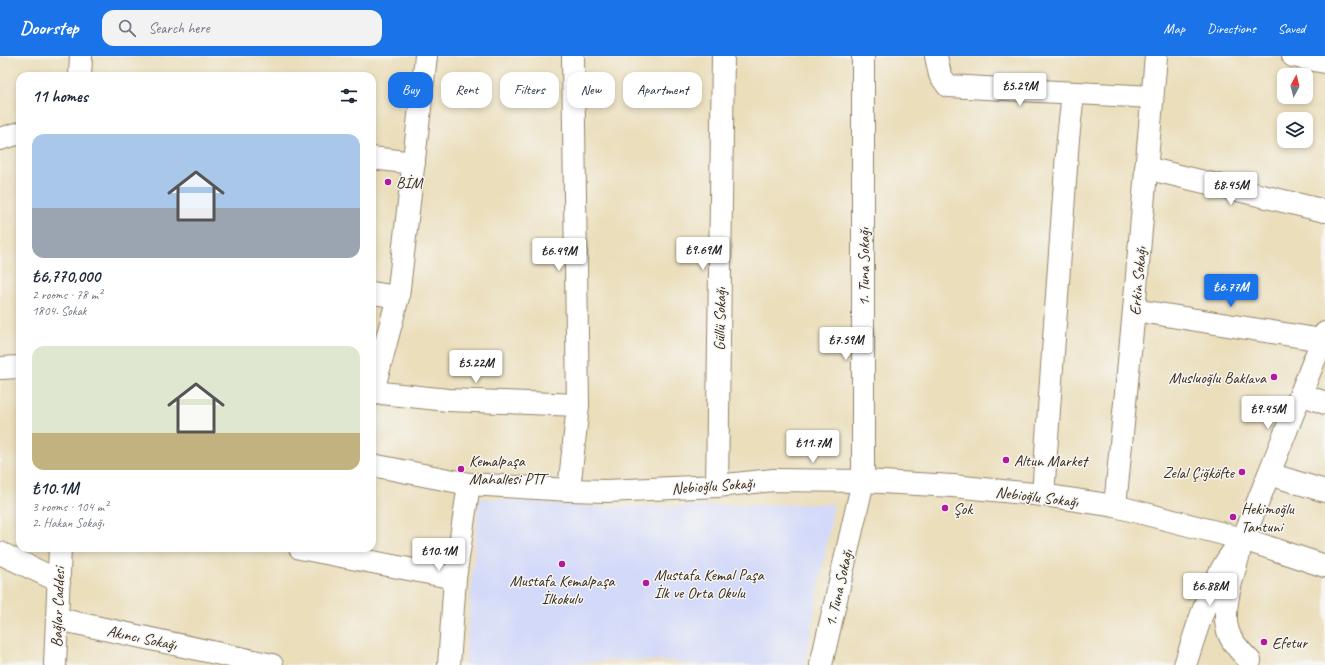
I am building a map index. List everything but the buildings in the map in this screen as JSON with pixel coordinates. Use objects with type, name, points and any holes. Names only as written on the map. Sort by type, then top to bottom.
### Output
[{"type":"street","points":[[80,72],[81,56]]},
{"type":"street","points":[[376,379],[398,297],[426,56]]},
{"type":"street","points":[[569,490],[578,405],[573,56]]},
{"type":"street","name":"Güllü Sokağı","points":[[717,486],[723,56]]},
{"type":"street","name":"1. Tuna Sokağı","points":[[821,665],[862,481],[862,56]]},
{"type":"street","points":[[919,56],[936,56],[940,75],[948,86],[1152,97]]},
{"type":"street","name":"Erkin Sokağı","points":[[1115,506],[1156,56]]},
{"type":"street","points":[[1293,56],[1325,62]]},
{"type":"street","points":[[1043,495],[1068,139],[1073,93]]},
{"type":"street","points":[[0,139],[16,134]]},
{"type":"street","points":[[376,158],[414,163]]},
{"type":"street","points":[[1146,168],[1325,211]]},
{"type":"street","points":[[376,294],[398,297]]},
{"type":"street","points":[[1134,310],[1324,336],[1243,539],[1234,571],[1226,617],[1229,634],[1249,664]]},
{"type":"street","points":[[0,368],[16,367]]},
{"type":"street","points":[[376,394],[448,400],[578,405]]},
{"type":"street","points":[[1301,394],[1325,403]]},
{"type":"street","name":"Nebioğlu Sokağı","points":[[376,466],[469,484],[569,490],[606,491],[717,486],[773,480],[862,481],[953,486],[1043,495],[1115,506],[1243,539],[1325,566]]},
{"type":"street","points":[[1268,474],[1325,491]]},
{"type":"street","points":[[449,665],[455,578],[469,484]]},
{"type":"street","points":[[1185,665],[1211,590],[1229,556],[1243,539]]},
{"type":"street","name":"Bağlar Caddesi","points":[[55,665],[60,552]]},
{"type":"street","points":[[321,552],[455,578]]},
{"type":"street","points":[[0,553],[59,581]]},
{"type":"street","name":"Akıncı Sokağı","points":[[58,619],[272,665]]},
{"type":"shaded area","name":"Mustafa Kemal Paşa İlk ve Orta Okulu","points":[[479,498],[587,507],[834,504],[805,665],[692,665],[673,661],[610,660],[561,665],[465,665]]},
{"type":"place","name":"BİM","points":[[388,182]]},
{"type":"place","name":"Musluoğlu Baklava","points":[[1274,377]]},
{"type":"place","name":"Altun Market","points":[[1006,460]]},
{"type":"place","name":"Kemalpaşa Mahallesi PTT","points":[[461,469]]},
{"type":"place","name":"Zelal Çiğköfte","points":[[1242,472]]},
{"type":"place","name":"Şok","points":[[945,508]]},
{"type":"place","name":"Hekimoğlu Tantuni","points":[[1233,517]]},
{"type":"place","name":"Mustafa Kemalpaşa İlkokulu","points":[[562,564]]},
{"type":"place","name":"Mustafa Kemal Paşa İlk ve Orta Okulu","points":[[646,583]]},
{"type":"place","name":"Efetur","points":[[1264,642]]}]
